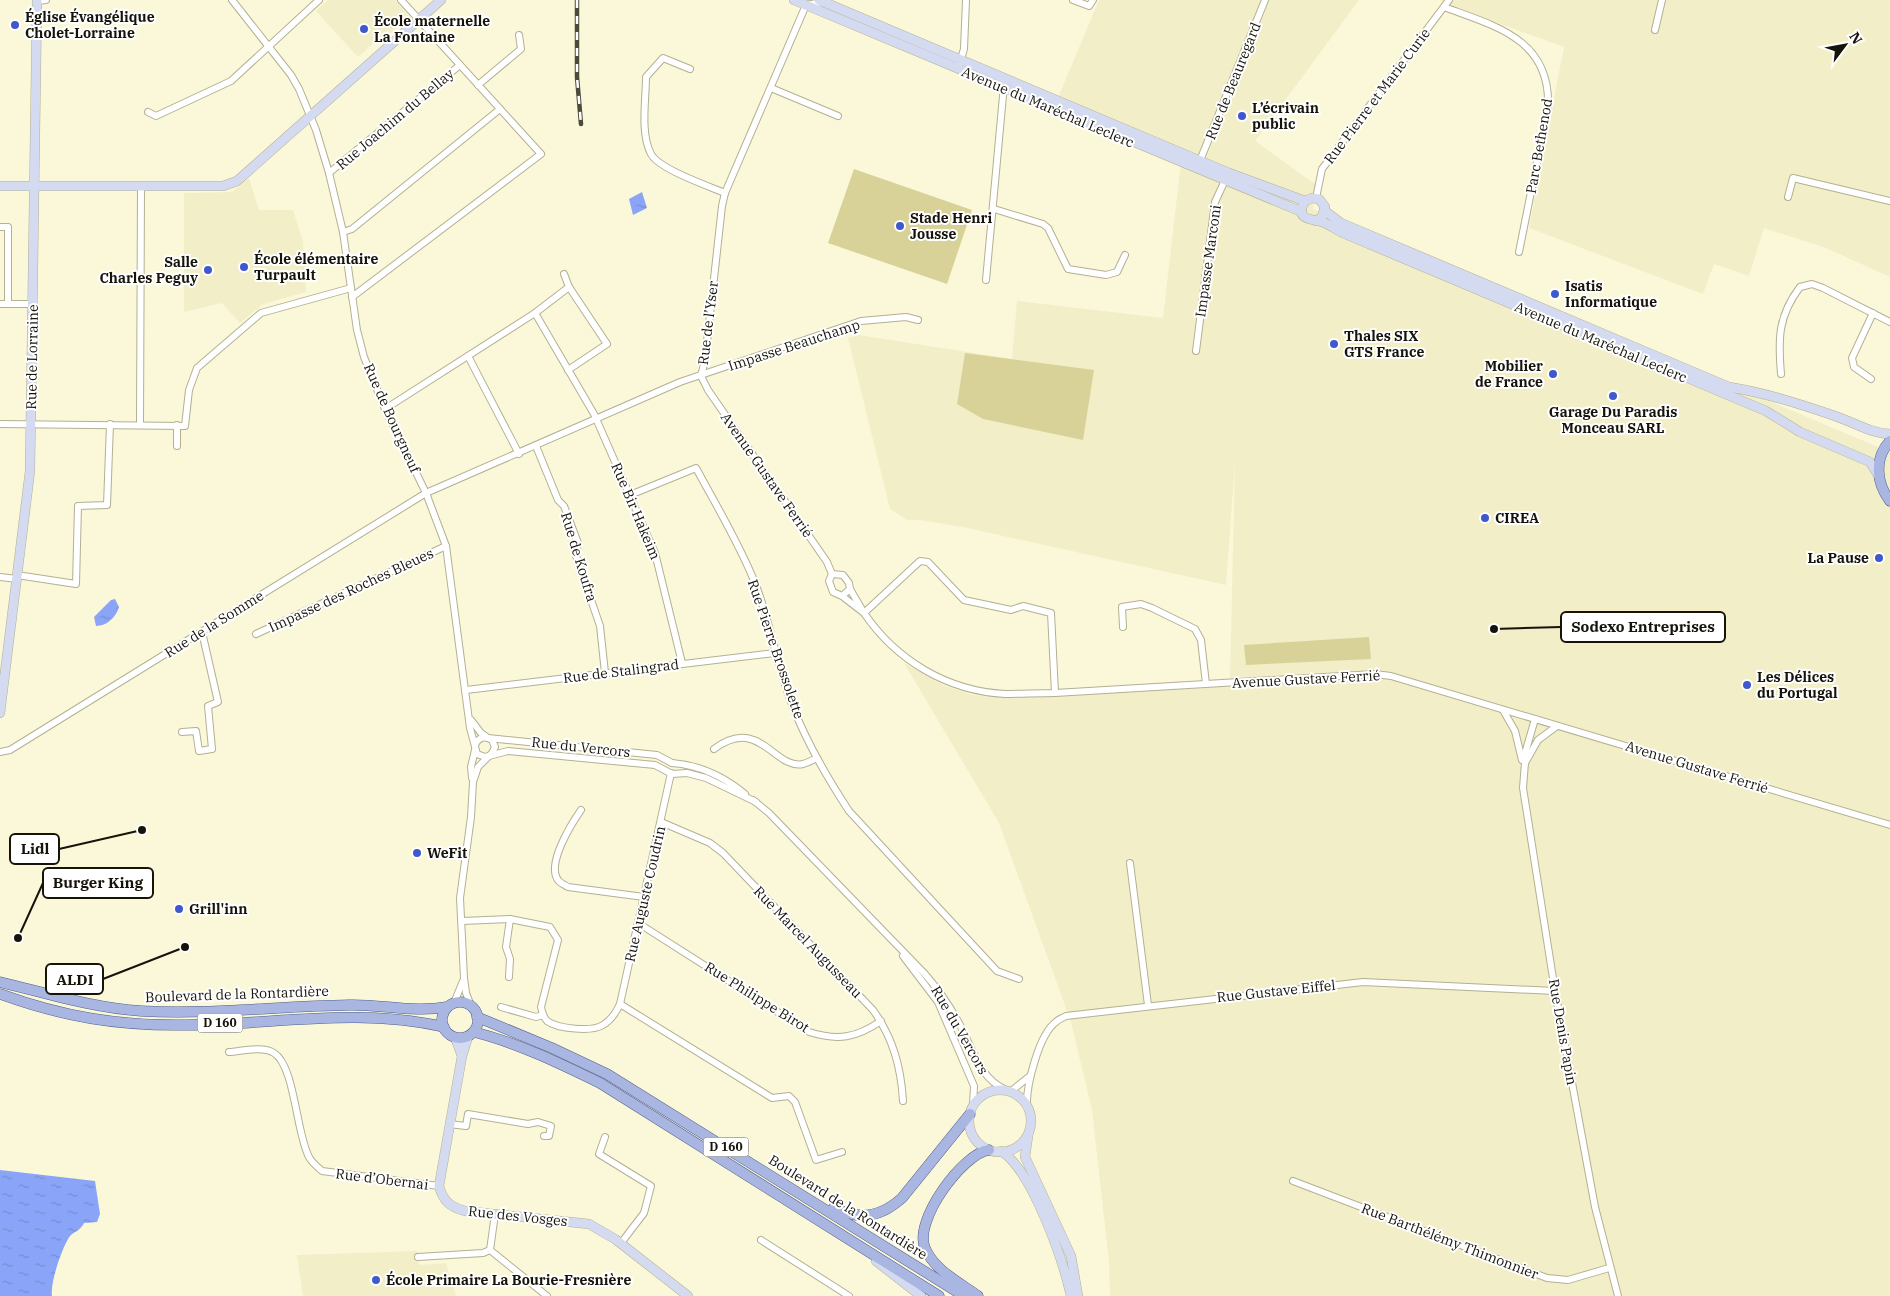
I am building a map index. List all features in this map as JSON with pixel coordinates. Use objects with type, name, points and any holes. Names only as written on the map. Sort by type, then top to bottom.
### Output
[{"type":"main road","name":"Rue de Lorraine","points":[[0,713],[30,471],[33,186],[40,0]]},
{"type":"main road","points":[[0,186],[223,186],[237,181],[441,0]]},
{"type":"main road","name":"Avenue du Maréchal Leclerc","points":[[794,0],[952,66],[1004,83],[1227,177],[1302,212]]},
{"type":"main road","name":"Avenue du Maréchal Leclerc","points":[[821,1],[963,61],[1004,83]]},
{"type":"main road","name":"Avenue du Maréchal Leclerc","points":[[1227,177],[1305,201]]},
{"type":"main road","points":[[1316,198],[1324,204],[1325,211],[1322,217],[1316,221],[1309,220],[1302,212],[1305,201],[1316,198]]},
{"type":"main road","name":"Avenue du Maréchal Leclerc","points":[[1325,211],[1341,223],[1730,387],[1792,402],[1869,430],[1890,434]]},
{"type":"main road","name":"Avenue du Maréchal Leclerc","points":[[1316,221],[1766,411],[1800,432],[1870,462],[1878,475]]},
{"type":"main road","points":[[1890,441],[1880,459],[1878,475],[1882,488],[1890,501]]},
{"type":"main road","name":"Boulevard de la Rontardière","points":[[0,982],[96,1005],[140,1011],[189,1012],[364,1004],[431,1010],[450,1005]]},
{"type":"main road","name":"Boulevard de la Rontardière","points":[[0,994],[37,1008],[90,1020],[138,1025],[188,1025],[302,1018],[362,1017],[424,1022],[444,1027]]},
{"type":"main road","points":[[439,1186],[462,1056],[471,1034],[477,1017],[471,1006],[460,1002],[450,1005],[443,1012],[444,1027],[450,1035],[455,1037],[471,1034]]},
{"type":"main road","name":"Boulevard de la Rontardière","points":[[477,1017],[607,1074],[964,1296]]},
{"type":"main road","name":"Boulevard de la Rontardière","points":[[471,1034],[497,1038],[547,1057],[600,1083],[939,1296]]},
{"type":"main road","points":[[455,1037],[462,1056]]},
{"type":"main road","points":[[773,1176],[800,1186],[842,1212],[859,1216],[875,1215],[890,1208],[902,1198],[987,1092],[1008,1091],[1022,1099],[1027,1106],[1031,1124],[1028,1133],[1026,1157],[1071,1256],[1078,1296]]},
{"type":"main road","points":[[971,1110],[971,1131],[975,1139],[989,1150]]},
{"type":"main road","points":[[978,1296],[932,1263],[923,1246],[923,1228],[931,1208],[957,1173],[975,1154],[989,1150],[1001,1152],[1017,1146],[1028,1133]]},
{"type":"main road","points":[[1001,1152],[1019,1167],[1061,1258],[1071,1296]]},
{"type":"main road","name":"Rue des Vosges","points":[[439,1186],[442,1196],[454,1208],[589,1224],[621,1244],[688,1296]]},
{"type":"main road","points":[[857,1244],[921,1296]]},
{"type":"street","name":"Rue de Bourgneuf","points":[[232,0],[299,89],[310,117],[330,173],[343,232],[357,330],[364,357],[385,409],[426,493],[446,546],[475,748],[471,766],[473,782],[471,817],[460,898],[464,978],[466,994],[471,1006]]},
{"type":"street","points":[[148,112],[156,116],[231,81],[319,0]]},
{"type":"street","points":[[352,297],[541,154],[401,0]]},
{"type":"street","points":[[952,66],[963,61],[966,0]]},
{"type":"street","points":[[1073,0],[1088,6],[1093,0]]},
{"type":"street","name":"Rue de Beauregard","points":[[1198,165],[1265,0]]},
{"type":"street","name":"Rue Pierre et Marie Curie","points":[[1316,198],[1322,169],[1449,0]]},
{"type":"street","points":[[1654,30],[1662,0]]},
{"type":"street","points":[[806,5],[821,1]]},
{"type":"street","name":"Rue de l’Yser","points":[[426,493],[519,454],[680,382],[701,376],[705,360],[722,206],[806,5]]},
{"type":"street","name":"Parc Bethenod","points":[[1444,7],[1511,33],[1525,44],[1543,73],[1549,92],[1548,107],[1519,252]]},
{"type":"street","points":[[478,85],[521,49],[519,35]]},
{"type":"street","points":[[690,69],[664,58],[646,77],[646,141],[651,155],[660,164],[726,193]]},
{"type":"street","name":"Rue Joachim du Bellay","points":[[330,173],[460,65]]},
{"type":"street","points":[[986,280],[994,209],[1004,83]]},
{"type":"street","points":[[771,88],[838,116]]},
{"type":"street","points":[[343,232],[352,229],[500,109]]},
{"type":"street","name":"Impasse Marconi","points":[[1196,351],[1215,202],[1227,177]]},
{"type":"street","points":[[1788,197],[1793,178],[1890,201]]},
{"type":"street","points":[[140,424],[141,186]]},
{"type":"street","points":[[994,209],[1043,224],[1048,228],[1068,269],[1106,275],[1117,272],[1125,255]]},
{"type":"street","points":[[0,227],[8,227],[8,304]]},
{"type":"street","points":[[564,274],[569,287],[607,344],[568,370]]},
{"type":"street","points":[[1781,374],[1779,329],[1791,299],[1800,287],[1812,284],[1824,288],[1890,320]]},
{"type":"street","points":[[385,409],[535,313],[569,287]]},
{"type":"street","points":[[0,424],[140,424],[185,426],[190,390],[197,368],[261,313],[351,288]]},
{"type":"street","points":[[0,304],[33,304]]},
{"type":"street","name":"Rue Bir Hakeim","points":[[535,313],[596,419],[655,553],[682,663]]},
{"type":"street","points":[[1871,379],[1854,367],[1852,358],[1873,313]]},
{"type":"street","name":"Impasse Beauchamp","points":[[701,376],[861,322],[906,317],[918,320]]},
{"type":"street","points":[[468,356],[519,454]]},
{"type":"street","name":"Avenue Gustave Ferrié","points":[[701,376],[708,390],[827,562],[832,574]]},
{"type":"street","points":[[0,577],[17,577],[76,584],[78,506],[107,505],[110,424]]},
{"type":"street","points":[[176,425],[177,446]]},
{"type":"street","name":"Rue de Koufra","points":[[536,446],[578,543],[576,556],[600,626],[605,673]]},
{"type":"street","name":"Rue Pierre Brossolette","points":[[630,495],[696,468],[755,582],[769,623],[775,653],[793,708],[817,758],[849,811],[998,971],[1019,980]]},
{"type":"street","name":"Rue de la Somme","points":[[0,752],[10,750],[426,493]]},
{"type":"street","name":"Impasse des Roches Bleues","points":[[256,634],[446,546]]},
{"type":"street","points":[[864,613],[920,561],[928,562],[964,600],[1011,610],[1023,606],[1051,613],[1055,693]]},
{"type":"street","points":[[832,574],[842,575],[849,583],[850,589],[842,596],[833,592],[829,578],[832,574]]},
{"type":"street","name":"Avenue Gustave Ferrié","points":[[850,589],[874,627],[899,653],[925,670],[955,685],[1004,694],[1055,693],[1375,674],[1391,676],[1890,825]]},
{"type":"street","name":"Avenue Gustave Ferrié","points":[[842,596],[864,613]]},
{"type":"street","points":[[1123,627],[1122,607],[1140,604],[1184,622],[1195,629],[1201,640],[1206,684]]},
{"type":"street","points":[[182,732],[196,731],[199,751],[212,749],[208,706],[218,702],[202,632]]},
{"type":"street","name":"Rue de Stalingrad","points":[[466,690],[775,653]]},
{"type":"street","name":"Rue Denis Papin","points":[[1503,710],[1515,731],[1523,766],[1523,788],[1555,991],[1595,1207],[1618,1296]]},
{"type":"street","points":[[470,719],[481,733],[488,738],[495,746],[490,756],[481,756],[475,748],[480,738],[488,738]]},
{"type":"street","name":"Rue Denis Papin","points":[[1523,766],[1535,719]]},
{"type":"street","points":[[1523,766],[1538,740],[1557,726]]},
{"type":"street","points":[[714,749],[726,740],[746,737],[761,743],[787,761],[802,764],[817,758]]},
{"type":"street","name":"Rue du Vercors","points":[[488,738],[665,757],[674,763],[693,765],[714,774],[756,802],[875,922],[942,995],[984,1074],[996,1086],[1008,1091]]},
{"type":"street","name":"Rue du Vercors","points":[[490,756],[508,751],[645,763],[673,773],[686,773],[706,778],[756,802]]},
{"type":"street","name":"Rue de Bourgneuf","points":[[473,782],[478,767],[490,756]]},
{"type":"street","name":"Rue Auguste Coudrin","points":[[620,1004],[673,773],[668,766],[674,763]]},
{"type":"street","points":[[581,810],[568,828],[560,847],[555,874],[558,881],[568,887],[644,897]]},
{"type":"street","name":"Avenue Gustave Ferrié","points":[[1875,820],[1890,819]]},
{"type":"street","name":"Rue Marcel Augusseau","points":[[661,822],[710,843],[723,853],[825,958],[881,1021],[888,1033],[902,1074],[903,1101]]},
{"type":"street","points":[[1130,863],[1148,1005]]},
{"type":"street","points":[[462,921],[510,919],[550,927],[558,940],[541,1007],[542,1015],[548,1022],[583,1030],[592,1030],[610,1020],[620,1004],[647,1018],[772,1098],[789,1096],[795,1102],[816,1160],[842,1152]]},
{"type":"street","points":[[509,977],[510,959],[506,947],[510,919]]},
{"type":"street","name":"Rue du Vercors","points":[[875,922],[938,1002],[972,1080],[975,1095],[971,1110]]},
{"type":"street","name":"Rue Philippe Birot","points":[[638,923],[809,1032],[830,1039],[868,1030],[881,1021]]},
{"type":"street","name":"Rue de Bourgneuf","points":[[450,1005],[464,978]]},
{"type":"street","name":"Rue Gustave Eiffel","points":[[1027,1106],[1027,1090],[1047,1032],[1056,1021],[1066,1016],[1148,1005],[1363,982],[1555,991]]},
{"type":"street","points":[[501,1007],[536,1017],[542,1015]]},
{"type":"street","name":"Rue d’Obernai","points":[[229,1052],[265,1050],[275,1054],[286,1067],[303,1142],[309,1159],[322,1171],[439,1186]]},
{"type":"street","name":"Rue Gustave Eiffel","points":[[1008,1091],[1027,1080],[1032,1073]]},
{"type":"street","points":[[449,1124],[466,1126],[468,1114],[528,1124],[538,1122],[552,1126],[549,1136],[544,1136]]},
{"type":"street","points":[[605,1137],[599,1154],[651,1186],[644,1213],[621,1244]]},
{"type":"street","name":"Rue Barthélémy Thimonnier","points":[[1293,1181],[1547,1278],[1568,1280],[1610,1268]]},
{"type":"street","points":[[490,1250],[495,1214]]},
{"type":"street","points":[[761,1240],[849,1296]]},
{"type":"street","points":[[418,1257],[483,1253],[490,1250]]},
{"type":"street","points":[[490,1250],[547,1296]]},
{"type":"shaded area","name":"École maternelle La Fontaine","points":[[328,0],[395,0],[409,17],[391,33],[388,30],[358,57],[316,11]]},
{"type":"shaded area","points":[[1099,0],[1359,0],[1255,141],[1315,184],[1313,209],[1890,452],[1890,1296],[1110,1296],[1109,1262],[1092,1110],[1071,1022],[999,823],[904,663],[943,685],[972,695],[1001,698],[1230,680],[1235,462],[1226,585],[963,527],[920,520],[907,520],[890,509],[848,338],[859,335],[1012,359],[1017,301],[1163,318],[1181,162],[1052,112]]},
{"type":"shaded area","points":[[1440,0],[1890,0],[1890,277],[1826,248],[1764,228],[1749,276],[1714,264],[1703,294],[1529,228],[1564,47],[1445,4]]},
{"type":"shaded area","name":"Stade Henri Jousse","points":[[854,169],[972,210],[947,284],[828,243]]},
{"type":"shaded area","name":"École élémentaire Turpault","points":[[249,178],[259,210],[293,210],[303,242],[306,292],[263,304],[240,323],[222,303],[184,312],[184,193],[232,192]]},
{"type":"shaded area","points":[[965,353],[1094,370],[1083,440],[983,419],[957,404]]},
{"type":"shaded area","points":[[1369,637],[1371,659],[1246,665],[1244,645]]},
{"type":"shaded area","name":"École Primaire La Bourie-Fresnière","points":[[418,1251],[419,1265],[446,1263],[456,1296],[303,1296],[297,1255]]},
{"type":"water","points":[[642,192],[647,208],[633,215],[629,199]]},
{"type":"water","points":[[115,599],[119,607],[116,614],[107,623],[96,626],[94,617],[111,600]]},
{"type":"water","points":[[0,1170],[95,1181],[100,1214],[97,1222],[84,1223],[67,1241],[55,1274],[52,1296],[0,1296]]},
{"type":"railway","points":[[577,0],[577,77],[581,124]]},
{"type":"place","name":"Église Évangélique Cholet-Lorraine","points":[[15,25]]},
{"type":"place","name":"École maternelle La Fontaine","points":[[364,29]]},
{"type":"place","name":"L’écrivain public","points":[[1242,116]]},
{"type":"place","name":"Stade Henri Jousse","points":[[900,226]]},
{"type":"place","name":"École élémentaire Turpault","points":[[244,267]]},
{"type":"place","name":"Salle Charles Peguy","points":[[208,270]]},
{"type":"place","name":"Isatis Informatique","points":[[1555,294]]},
{"type":"place","name":"Thales SIX GTS France","points":[[1334,344]]},
{"type":"place","name":"Mobilier de France","points":[[1553,374]]},
{"type":"place","name":"Garage Du Paradis Monceau SARL","points":[[1613,396]]},
{"type":"place","name":"CIREA","points":[[1485,518]]},
{"type":"place","name":"La Pause","points":[[1879,558]]},
{"type":"place","name":"Sodexo Entreprises","points":[[1494,629]]},
{"type":"place","name":"Les Délices du Portugal","points":[[1747,685]]},
{"type":"place","name":"Lidl","points":[[142,830]]},
{"type":"place","name":"WeFit","points":[[417,853]]},
{"type":"place","name":"Grill'inn","points":[[179,909]]},
{"type":"place","name":"Burger King","points":[[18,938]]},
{"type":"place","name":"ALDI","points":[[185,947]]},
{"type":"place","name":"École Primaire La Bourie-Fresnière","points":[[376,1280]]}]
